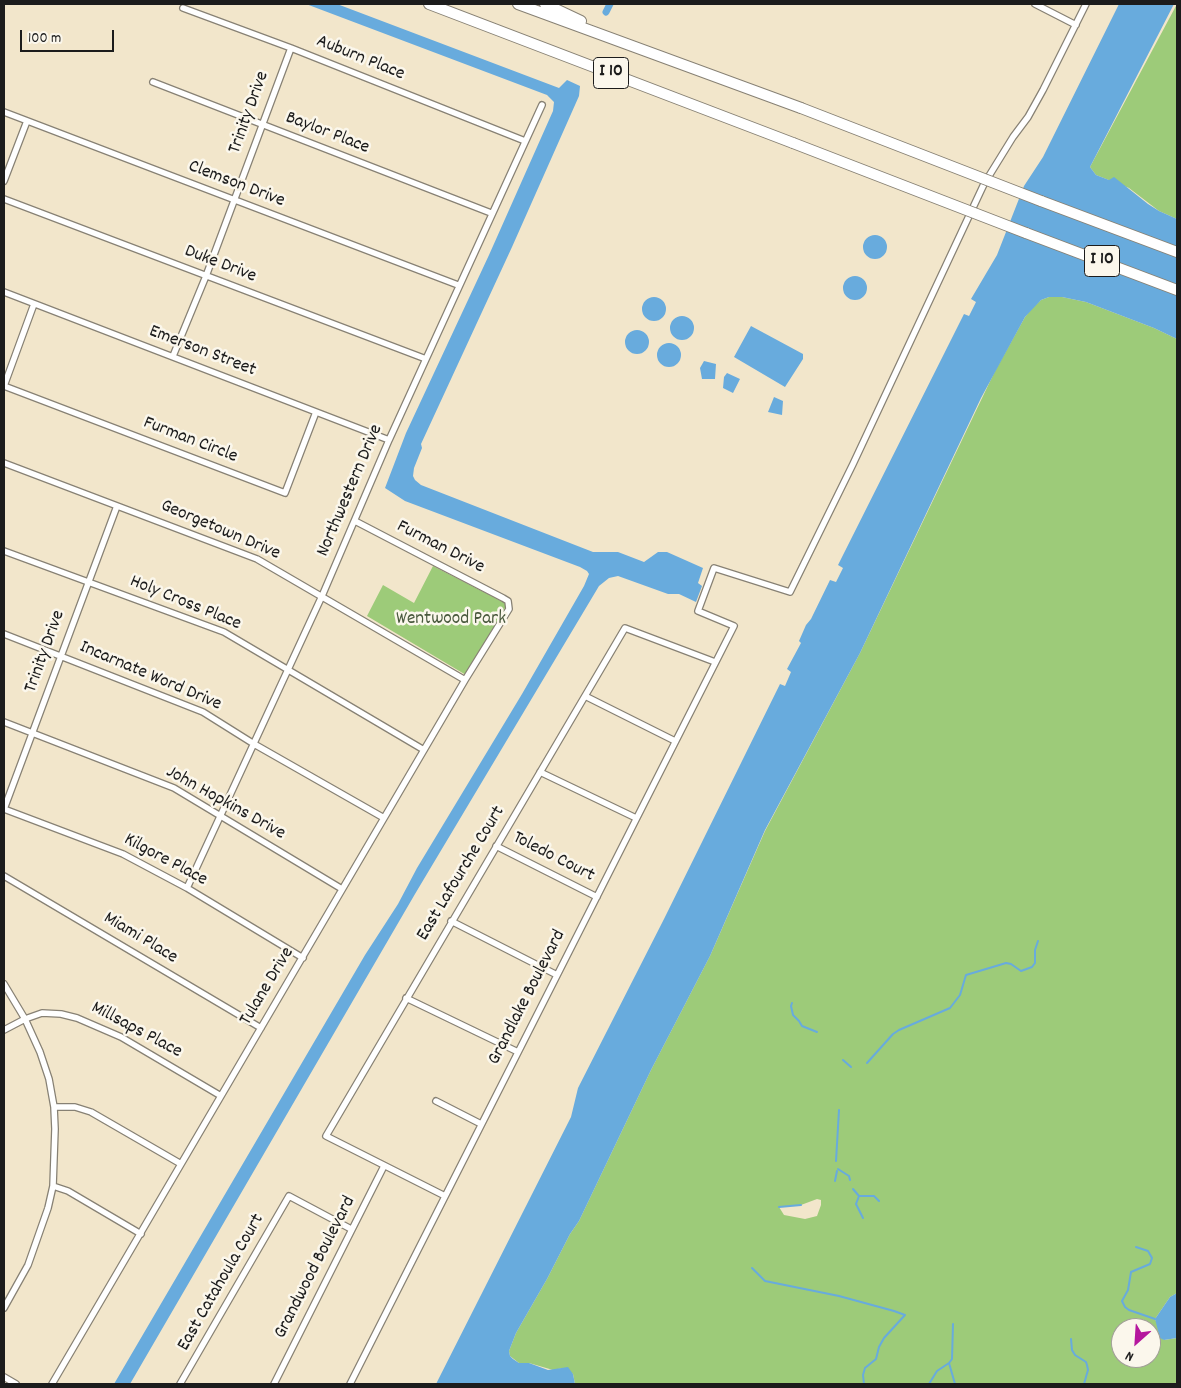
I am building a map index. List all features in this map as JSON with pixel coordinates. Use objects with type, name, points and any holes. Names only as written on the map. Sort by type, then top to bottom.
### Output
[{"type":"highway","name":"I 10","points":[[429,4],[1177,290]]},
{"type":"highway","name":"I 10","points":[[518,4],[801,108],[1177,252]]},
{"type":"highway","points":[[545,4],[636,47]]},
{"type":"street","points":[[1035,4],[1076,25],[1086,4]]},
{"type":"street","name":"Auburn Place","points":[[183,8],[291,48],[525,141]]},
{"type":"street","name":"Grandlake Boulevard","points":[[350,1384],[734,626],[698,611],[714,568],[790,592],[853,464],[984,184],[1032,110],[1076,25]]},
{"type":"street","name":"Trinity Drive","points":[[173,356],[206,276],[291,48]]},
{"type":"street","name":"Baylor Place","points":[[153,82],[492,213]]},
{"type":"street","name":"Northwestern Drive","points":[[187,888],[322,596],[458,285],[542,105]]},
{"type":"street","name":"Clemson Drive","points":[[4,112],[458,285]]},
{"type":"street","points":[[4,181],[27,121]]},
{"type":"street","name":"Duke Drive","points":[[4,198],[426,359]]},
{"type":"street","name":"Emerson Street","points":[[4,292],[389,440]]},
{"type":"street","name":"Furman Circle","points":[[34,304],[4,386],[285,493],[316,412]]},
{"type":"street","name":"Georgetown Drive","points":[[4,463],[257,559],[465,680]]},
{"type":"street","name":"Trinity Drive","points":[[4,809],[117,506]]},
{"type":"street","name":"Furman Drive","points":[[355,521],[503,598],[509,605]]},
{"type":"street","name":"Holy Cross Place","points":[[4,551],[224,632],[424,750]]},
{"type":"street","name":"Tulane Drive","points":[[52,1384],[465,680],[507,613],[509,605]]},
{"type":"street","name":"East Lafourche Court","points":[[384,1166],[326,1136],[625,628],[715,662]]},
{"type":"street","name":"Incarnate Word Drive","points":[[4,634],[203,712],[254,744],[384,818]]},
{"type":"street","points":[[585,696],[675,741]]},
{"type":"street","name":"John Hopkins Drive","points":[[4,722],[174,788],[342,889]]},
{"type":"street","points":[[540,772],[636,818]]},
{"type":"street","name":"Kilgore Place","points":[[4,809],[123,854],[187,888],[303,958]]},
{"type":"street","name":"Toledo Court","points":[[496,846],[596,897]]},
{"type":"street","name":"Miami Place","points":[[4,876],[261,1028]]},
{"type":"street","points":[[451,921],[557,975]]},
{"type":"street","points":[[4,984],[25,1019],[46,1070],[54,1107],[55,1161],[53,1186],[40,1234],[28,1264],[4,1308]]},
{"type":"street","points":[[406,998],[518,1052]]},
{"type":"street","name":"Millsaps Place","points":[[4,1030],[42,1013],[61,1014],[77,1018],[121,1036],[221,1096]]},
{"type":"street","points":[[436,1101],[481,1124]]},
{"type":"street","points":[[54,1107],[75,1107],[91,1112],[181,1164]]},
{"type":"street","points":[[384,1166],[445,1196]]},
{"type":"street","name":"Grandwood Boulevard","points":[[274,1384],[384,1166]]},
{"type":"street","points":[[53,1186],[68,1191],[141,1234]]},
{"type":"street","name":"East Catahoula Court","points":[[180,1384],[288,1196],[351,1229]]},
{"type":"street","points":[[4,1377],[16,1384]]},
{"type":"green space","points":[[1177,4],[1177,219],[1159,211],[1129,188],[1096,175],[1090,167]]},
{"type":"green space","points":[[1049,297],[1062,297],[1086,302],[1154,328],[1177,339],[1177,1293],[1170,1297],[1156,1318],[1111,1318],[1111,1368],[1161,1368],[1161,1333],[1164,1340],[1177,1338],[1177,1384],[575,1384],[573,1374],[563,1368],[553,1370],[529,1363],[519,1363],[510,1356],[509,1351],[516,1333],[579,1221],[651,1070],[710,956],[765,831],[860,653],[995,371],[1025,317],[1041,300]],"holes":[[[817,1199],[821,1200],[817,1216],[805,1219],[784,1215],[779,1207],[801,1205]]]},
{"type":"green space","name":"Wentwood Park","points":[[433,566],[505,603],[505,608],[466,675],[367,616],[383,585],[414,603]]},
{"type":"water","points":[[306,4],[337,4],[559,88],[567,80],[580,86],[579,96],[512,247],[421,444],[422,448],[413,476],[421,485],[593,552],[618,552],[644,562],[658,552],[667,552],[703,568],[698,583],[702,586],[696,602],[679,594],[668,594],[618,576],[609,578],[599,586],[415,894],[130,1384],[114,1384],[365,955],[398,904],[417,868],[522,694],[589,574],[580,567],[405,501],[385,488],[406,433],[489,255],[553,111],[554,102],[547,95]]},
{"type":"water","points":[[1119,4],[1174,4],[1090,167],[1096,175],[1109,180],[1114,177],[1148,204],[1177,219],[1177,339],[1154,328],[1086,302],[1062,297],[1049,297],[1041,300],[1025,317],[981,398],[860,653],[765,830],[710,956],[651,1070],[579,1221],[516,1333],[509,1351],[513,1359],[519,1363],[529,1363],[548,1370],[568,1367],[573,1374],[575,1384],[436,1384],[571,1117],[578,1088],[780,684],[785,686],[791,672],[787,669],[801,643],[799,641],[806,625],[811,619],[830,580],[836,582],[843,568],[838,565],[964,314],[969,316],[976,302],[971,299],[997,255],[1024,186],[1043,157]]},
{"type":"water","points":[[875,235],[884,238],[887,247],[884,256],[875,259],[866,256],[863,247],[866,238]]},
{"type":"water","points":[[855,276],[864,279],[867,288],[864,297],[855,300],[846,297],[843,288],[846,279]]},
{"type":"water","points":[[654,297],[663,300],[666,309],[663,318],[654,321],[645,318],[642,309],[645,300]]},
{"type":"water","points":[[682,316],[691,319],[694,328],[691,337],[682,340],[673,337],[670,328],[673,319]]},
{"type":"water","points":[[751,326],[803,354],[803,359],[785,387],[734,357]]},
{"type":"water","points":[[637,330],[646,333],[649,342],[646,351],[637,354],[628,351],[625,342],[628,333]]},
{"type":"water","points":[[669,343],[678,346],[681,355],[678,364],[669,367],[660,364],[657,355],[660,346]]},
{"type":"water","points":[[704,361],[716,364],[715,379],[702,379],[700,368]]},
{"type":"water","points":[[727,373],[740,379],[733,393],[723,388],[724,377]]},
{"type":"water","points":[[774,397],[783,401],[782,415],[768,412]]},
{"type":"water","points":[[1177,1293],[1177,1338],[1164,1340],[1161,1338],[1161,1318],[1156,1318],[1170,1297]]},
{"type":"waterway","points":[[606,12],[610,4]]},
{"type":"waterway","points":[[867,1063],[893,1034],[899,1030],[950,1008],[960,995],[966,975],[1006,963],[1021,971],[1032,967],[1035,963],[1035,950],[1038,941]]},
{"type":"waterway","points":[[792,1003],[793,1015],[802,1026],[817,1032]]},
{"type":"waterway","points":[[843,1060],[851,1067]]},
{"type":"waterway","points":[[836,1161],[839,1110]]},
{"type":"waterway","points":[[838,1169],[849,1176],[850,1180]]},
{"type":"waterway","points":[[835,1181],[837,1171]]},
{"type":"waterway","points":[[853,1189],[859,1196],[874,1196],[879,1201]]},
{"type":"waterway","points":[[859,1196],[856,1204],[863,1218]]},
{"type":"waterway","points":[[779,1207],[801,1205]]},
{"type":"waterway","points":[[1136,1247],[1148,1251],[1152,1258],[1150,1264],[1131,1272],[1128,1290],[1122,1301],[1129,1310],[1152,1318]]},
{"type":"waterway","points":[[752,1268],[765,1281],[839,1296],[905,1315],[884,1338],[876,1359],[865,1368],[863,1375],[864,1384]]},
{"type":"waterway","points":[[953,1324],[952,1359],[949,1363],[955,1384]]},
{"type":"waterway","points":[[1071,1339],[1072,1350],[1075,1355],[1086,1362],[1087,1365],[1088,1370],[1084,1384]]},
{"type":"waterway","points":[[929,1384],[937,1371],[949,1363]]}]
